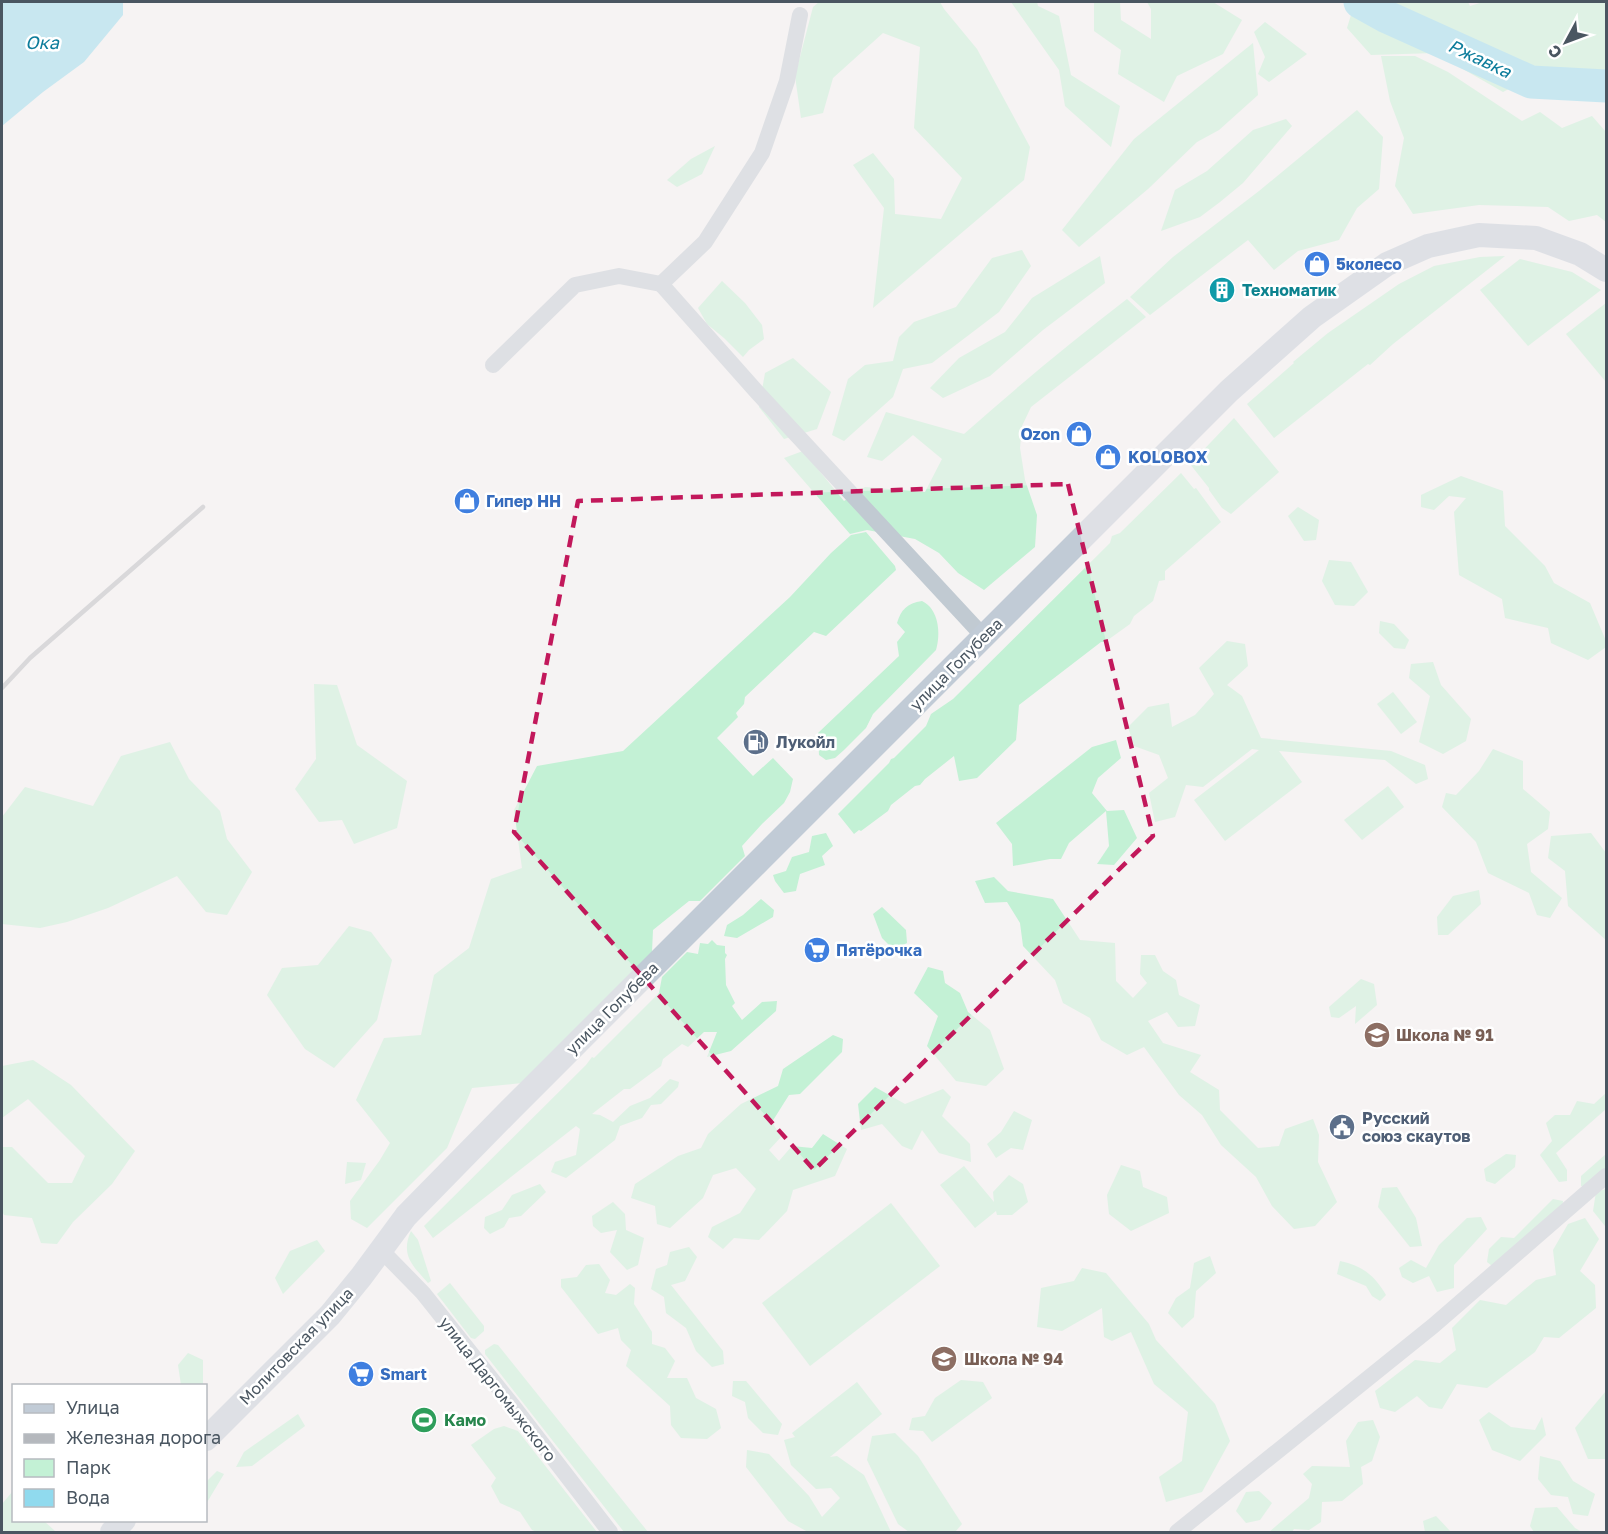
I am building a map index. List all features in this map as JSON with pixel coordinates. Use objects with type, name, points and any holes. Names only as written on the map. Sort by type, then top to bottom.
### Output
[{"type":"street","points":[[661,284],[705,242],[762,153],[787,81],[800,15]]},
{"type":"street","name":"улица Голубева","points":[[381,1250],[406,1216],[501,1119],[1229,391],[1312,317],[1386,264],[1428,246],[1479,236],[1536,238],[1580,254],[1606,270]]},
{"type":"street","points":[[493,365],[575,285],[620,276],[661,284],[764,399],[984,636]]},
{"type":"street","points":[[1177,1533],[1433,1326],[1606,1176]]},
{"type":"street","name":"Молитовская улица","points":[[207,1438],[330,1315],[381,1250]]},
{"type":"street","name":"улица Даргомыжского","points":[[381,1250],[423,1293],[610,1533]]},
{"type":"street","points":[[112,1533],[123,1522]]},
{"type":"highlighted area","points":[[1068,484],[1153,836],[814,1170],[514,832],[578,501]]},
{"type":"green space","points":[[819,2],[940,2],[977,49],[1030,147],[1024,180],[873,308],[884,208],[853,165],[873,153],[894,179],[895,214],[941,219],[962,178],[914,128],[920,47],[883,33],[833,78],[823,113],[801,118],[795,76],[813,7]]},
{"type":"green space","points":[[1011,2],[1037,2],[1038,6],[1059,16],[1071,75],[1120,106],[1111,147],[1065,106],[1059,70]]},
{"type":"green space","points":[[1094,2],[1120,2],[1121,20],[1151,39],[1151,9],[1147,2],[1213,2],[1242,20],[1223,54],[1177,76],[1164,102],[1118,74],[1121,50],[1094,31]]},
{"type":"green space","points":[[1355,2],[1468,2],[1470,6],[1483,2],[1606,2],[1606,71],[1590,77],[1575,73],[1550,90],[1520,83],[1503,92],[1435,53],[1371,55],[1347,28]]},
{"type":"green space","points":[[1265,22],[1307,54],[1269,82],[1258,74],[1265,57],[1254,32]]},
{"type":"green space","points":[[1253,43],[1258,95],[1219,130],[1197,142],[1148,189],[1079,247],[1062,230],[1134,139]]},
{"type":"green space","points":[[1381,56],[1415,56],[1448,72],[1522,121],[1540,112],[1562,128],[1592,116],[1606,132],[1606,222],[1597,215],[1569,221],[1548,207],[1479,205],[1413,214],[1395,186],[1404,138],[1390,101]]},
{"type":"green space","points":[[1357,110],[1383,137],[1379,189],[1357,208],[1339,240],[1298,251],[1274,270],[1248,240],[1150,315],[1130,297],[1173,257],[1259,191]]},
{"type":"green space","points":[[1286,119],[1292,126],[1243,183],[1200,217],[1161,231],[1175,190],[1207,171],[1253,130]]},
{"type":"green space","points":[[715,146],[702,174],[677,187],[667,180],[691,159]]},
{"type":"green space","points":[[1022,250],[1031,266],[999,312],[932,363],[903,369],[893,397],[844,441],[832,435],[848,379],[865,365],[893,361],[899,337],[914,322],[956,307],[992,258]]},
{"type":"green space","points":[[1100,256],[1105,283],[1043,330],[990,376],[943,398],[930,388],[959,358],[1005,332],[1032,298]]},
{"type":"green space","points":[[1505,256],[1393,344],[1370,365],[1368,364],[1274,438],[1247,404],[1328,333],[1399,284],[1434,266],[1480,257]]},
{"type":"green space","points":[[1520,259],[1572,272],[1601,290],[1528,346],[1480,290]]},
{"type":"green space","points":[[722,281],[745,303],[762,325],[764,339],[743,357],[707,324],[698,308]]},
{"type":"green space","points":[[1127,299],[1146,317],[1031,407],[1022,426],[1020,448],[1025,480],[1037,515],[1035,547],[984,590],[958,573],[939,553],[915,539],[867,530],[850,534],[784,458],[803,451],[844,501],[865,487],[925,492],[942,459],[913,435],[882,461],[867,457],[886,412],[964,434],[1044,365]]},
{"type":"green space","points":[[1606,303],[1606,382],[1566,334]]},
{"type":"green space","points":[[793,358],[831,392],[817,429],[784,439],[759,407],[765,373]]},
{"type":"green space","points":[[1234,418],[1279,472],[1231,514],[1222,508],[1190,464]]},
{"type":"green space","points":[[1181,473],[1194,489],[1196,488],[1221,522],[1165,571],[1165,580],[1159,581],[1153,601],[1134,616],[1130,624],[1105,642],[1101,642],[1019,705],[1016,740],[977,778],[959,781],[954,756],[920,785],[915,786],[891,805],[888,811],[854,834],[838,814],[926,726],[931,714],[953,699],[1110,543],[1112,536],[1120,533]]},
{"type":"green space","points":[[1461,476],[1503,491],[1505,526],[1545,566],[1554,583],[1590,603],[1606,641],[1606,647],[1588,660],[1551,643],[1548,628],[1505,618],[1502,599],[1459,575],[1454,512],[1466,498],[1449,496],[1434,510],[1421,507],[1421,495]]},
{"type":"green space","points":[[1298,507],[1319,520],[1316,540],[1304,541],[1288,516]]},
{"type":"green space","points":[[866,532],[896,570],[826,636],[814,632],[745,697],[744,704],[736,713],[738,717],[717,738],[753,776],[773,758],[793,779],[784,803],[742,846],[745,856],[700,901],[689,901],[653,930],[652,952],[522,1083],[472,1088],[447,1148],[367,1228],[351,1219],[350,1201],[390,1143],[356,1100],[384,1038],[421,1035],[434,975],[469,948],[491,879],[522,868],[514,810],[537,766],[623,751],[790,597],[831,553],[851,535]]},
{"type":"green space","points":[[1329,560],[1351,562],[1368,592],[1354,606],[1335,605],[1322,581]]},
{"type":"green space","points":[[922,601],[932,610],[937,623],[936,650],[873,714],[866,728],[844,750],[835,758],[826,760],[819,755],[818,733],[899,656],[897,642],[905,632],[897,623],[899,618],[909,605]]},
{"type":"green space","points":[[1380,621],[1394,624],[1409,640],[1405,649],[1394,648],[1379,633]]},
{"type":"green space","points":[[1227,641],[1245,644],[1248,666],[1227,685],[1242,696],[1261,738],[1391,751],[1425,765],[1428,779],[1416,784],[1385,760],[1279,751],[1302,782],[1225,841],[1194,800],[1259,750],[1252,749],[1203,787],[1186,785],[1175,817],[1155,822],[1149,793],[1168,778],[1159,755],[1134,746],[1128,727],[1148,707],[1169,703],[1172,727],[1195,715],[1214,694],[1199,668]]},
{"type":"green space","points":[[1433,662],[1441,685],[1471,719],[1466,741],[1443,754],[1419,742],[1430,696],[1409,678],[1411,664]]},
{"type":"green space","points":[[314,684],[337,685],[357,745],[407,781],[397,828],[354,844],[342,820],[319,822],[295,789],[316,759]]},
{"type":"green space","points":[[1393,692],[1417,722],[1401,734],[1377,704]]},
{"type":"green space","points":[[1116,740],[1121,758],[1098,778],[1092,793],[1107,811],[1124,810],[1137,838],[1114,865],[1097,864],[1109,846],[1106,811],[1069,843],[1061,859],[1013,866],[1012,844],[996,823],[1092,747]]},
{"type":"green space","points":[[170,742],[189,779],[220,811],[227,839],[252,872],[227,915],[206,912],[177,876],[108,908],[67,922],[40,928],[2,924],[2,817],[25,787],[93,806],[121,756]]},
{"type":"green space","points":[[1493,749],[1523,761],[1523,789],[1550,812],[1548,829],[1527,844],[1531,872],[1562,898],[1550,918],[1537,915],[1529,893],[1488,873],[1476,842],[1442,807],[1446,793],[1456,795],[1479,771]]},
{"type":"green space","points":[[1388,786],[1404,807],[1362,840],[1344,820]]},
{"type":"green space","points":[[826,833],[833,846],[822,856],[825,865],[800,874],[796,891],[784,893],[773,875],[786,871],[792,857],[809,852],[812,836]]},
{"type":"green space","points":[[1591,833],[1606,853],[1606,940],[1568,906],[1565,871],[1548,858],[1551,836]]},
{"type":"green space","points":[[994,877],[1008,891],[1053,899],[1080,940],[1115,943],[1116,981],[1133,998],[1147,983],[1140,974],[1141,955],[1155,955],[1163,971],[1176,980],[1179,995],[1200,1005],[1195,1026],[1178,1027],[1167,1012],[1148,1021],[1163,1043],[1201,1055],[1190,1072],[1219,1090],[1220,1110],[1258,1148],[1279,1146],[1285,1129],[1313,1119],[1319,1135],[1318,1162],[1337,1202],[1315,1226],[1294,1229],[1272,1206],[1256,1177],[1221,1145],[1202,1115],[1179,1095],[1144,1047],[1127,1055],[1101,1040],[1090,1018],[1063,1003],[1055,980],[1023,946],[1020,923],[1007,902],[985,903],[975,881]]},
{"type":"green space","points":[[1479,890],[1481,904],[1448,935],[1438,935],[1437,917],[1453,896]]},
{"type":"green space","points":[[761,899],[774,910],[773,917],[737,938],[724,936],[727,925]]},
{"type":"green space","points":[[882,907],[906,930],[907,943],[894,950],[882,938],[873,914]]},
{"type":"green space","points":[[349,926],[371,932],[392,960],[377,1020],[334,1068],[305,1049],[267,995],[282,968],[318,965]]},
{"type":"green space","points":[[712,940],[717,945],[725,946],[726,985],[735,1003],[732,1006],[742,1020],[762,1002],[777,1001],[776,1011],[731,1051],[707,1057],[717,1032],[704,1032],[688,1047],[682,1044],[663,1059],[661,1066],[630,1089],[624,1089],[592,1114],[600,1115],[613,1122],[630,1106],[650,1098],[670,1079],[679,1082],[678,1087],[661,1104],[651,1105],[642,1118],[620,1126],[615,1140],[566,1178],[551,1172],[555,1162],[576,1155],[580,1129],[576,1126],[433,1238],[424,1226],[659,993],[662,977],[687,952],[698,954],[700,943],[708,944]]},
{"type":"green space","points":[[928,967],[943,971],[945,983],[960,993],[968,1012],[990,1030],[1004,1069],[986,1086],[956,1081],[927,1046],[938,1016],[914,993]]},
{"type":"green space","points":[[1361,979],[1374,984],[1377,1005],[1355,1024],[1356,1006],[1339,1018],[1331,1017],[1329,1007]]},
{"type":"green space","points":[[833,1035],[843,1039],[842,1052],[800,1094],[789,1095],[772,1122],[781,1137],[769,1150],[779,1161],[792,1146],[812,1148],[823,1134],[847,1149],[835,1176],[793,1190],[787,1211],[759,1240],[734,1238],[723,1249],[708,1237],[712,1227],[740,1213],[756,1189],[736,1168],[713,1175],[703,1198],[670,1228],[657,1224],[655,1206],[631,1198],[635,1184],[678,1156],[701,1148],[708,1134],[741,1104],[778,1086],[783,1069]]},
{"type":"green space","points":[[33,1060],[71,1085],[135,1151],[112,1184],[73,1222],[57,1244],[41,1243],[32,1218],[4,1215],[2,1211],[2,1147],[12,1147],[48,1183],[72,1183],[85,1156],[28,1099],[2,1118],[2,1066]]},
{"type":"green space","points":[[875,1087],[905,1104],[943,1089],[951,1097],[942,1116],[970,1144],[971,1162],[939,1153],[922,1130],[912,1150],[902,1146],[882,1124],[861,1130],[858,1104]]},
{"type":"green space","points":[[1606,1093],[1606,1109],[1556,1153],[1567,1170],[1567,1181],[1559,1182],[1540,1155],[1552,1141],[1546,1123],[1555,1115],[1570,1115],[1577,1101],[1594,1104]]},
{"type":"green space","points":[[1014,1111],[1032,1120],[1023,1150],[1011,1148],[996,1158],[987,1144],[1001,1132]]},
{"type":"green space","points":[[1506,1154],[1516,1155],[1515,1167],[1495,1184],[1486,1181],[1484,1169]]},
{"type":"green space","points":[[1606,1154],[1606,1170],[1587,1188],[1581,1186],[1581,1176]]},
{"type":"green space","points":[[347,1162],[366,1163],[361,1180],[345,1184]]},
{"type":"green space","points":[[1121,1165],[1140,1171],[1143,1187],[1167,1197],[1169,1213],[1131,1231],[1109,1214],[1107,1195]]},
{"type":"green space","points":[[964,1166],[994,1202],[993,1192],[1009,1175],[1023,1184],[1028,1202],[1012,1215],[997,1215],[996,1211],[975,1228],[940,1185]]},
{"type":"green space","points":[[540,1184],[546,1192],[521,1216],[509,1218],[504,1227],[490,1234],[484,1228],[485,1217],[502,1210],[512,1195]]},
{"type":"green space","points":[[1397,1187],[1416,1218],[1422,1246],[1410,1247],[1378,1207],[1382,1188]]},
{"type":"green space","points":[[1606,1189],[1605,1226],[1593,1211],[1596,1192]]},
{"type":"green space","points":[[1553,1199],[1563,1201],[1562,1209],[1500,1272],[1487,1262],[1489,1249],[1501,1237],[1514,1238]]},
{"type":"green space","points":[[613,1202],[625,1214],[626,1230],[644,1238],[638,1265],[627,1270],[610,1252],[617,1230],[601,1233],[593,1226],[592,1216]]},
{"type":"green space","points":[[891,1203],[940,1266],[810,1366],[762,1303]]},
{"type":"green space","points":[[1481,1217],[1487,1229],[1454,1265],[1454,1288],[1437,1292],[1429,1276],[1413,1283],[1402,1277],[1399,1268],[1411,1260],[1426,1268],[1439,1245],[1467,1218]]},
{"type":"green space","points":[[1585,1218],[1599,1239],[1580,1271],[1595,1285],[1596,1308],[1559,1338],[1544,1337],[1535,1352],[1487,1388],[1457,1384],[1442,1409],[1429,1407],[1417,1396],[1395,1412],[1380,1408],[1375,1391],[1415,1360],[1440,1363],[1456,1350],[1452,1328],[1480,1300],[1506,1305],[1536,1280],[1556,1275],[1553,1250],[1568,1224]]},
{"type":"green space","points":[[411,1231],[418,1240],[431,1281],[428,1283],[413,1265],[408,1254],[408,1239]]},
{"type":"green space","points":[[317,1240],[325,1251],[283,1294],[275,1278],[290,1251]]},
{"type":"green space","points":[[689,1247],[697,1257],[685,1281],[671,1285],[723,1351],[724,1364],[712,1367],[696,1351],[686,1328],[666,1313],[664,1297],[651,1289],[656,1269],[667,1265],[670,1252]]},
{"type":"green space","points":[[1210,1256],[1216,1273],[1196,1291],[1194,1317],[1182,1328],[1168,1313],[1176,1298],[1190,1288],[1194,1263]]},
{"type":"green space","points":[[1340,1261],[1367,1272],[1386,1295],[1380,1301],[1372,1296],[1366,1286],[1337,1274]]},
{"type":"green space","points":[[599,1264],[610,1280],[605,1293],[616,1295],[630,1284],[635,1288],[634,1304],[652,1332],[652,1344],[665,1348],[675,1361],[667,1378],[687,1378],[696,1398],[716,1409],[721,1428],[707,1439],[681,1438],[671,1425],[670,1406],[626,1366],[631,1350],[621,1340],[618,1328],[598,1334],[561,1287],[561,1279],[577,1277],[586,1265]]},
{"type":"green space","points":[[1082,1268],[1106,1273],[1149,1324],[1156,1340],[1215,1404],[1230,1441],[1202,1492],[1166,1502],[1159,1477],[1182,1461],[1188,1412],[1154,1384],[1131,1332],[1112,1341],[1104,1337],[1102,1308],[1062,1331],[1037,1327],[1041,1288],[1074,1281]]},
{"type":"green space","points":[[450,1283],[484,1326],[484,1331],[475,1339],[471,1338],[437,1294]]},
{"type":"green space","points":[[494,1344],[498,1345],[648,1532],[624,1532],[485,1354],[485,1350]]},
{"type":"green space","points":[[188,1353],[203,1360],[203,1384],[181,1384],[178,1365]]},
{"type":"green space","points":[[961,1380],[983,1382],[992,1398],[932,1442],[923,1431],[909,1430],[912,1418],[925,1416],[935,1398]]},
{"type":"green space","points":[[733,1381],[746,1381],[782,1424],[778,1435],[763,1433],[748,1418],[745,1402],[732,1396]]},
{"type":"green space","points":[[857,1382],[882,1414],[830,1457],[837,1456],[864,1475],[891,1532],[808,1532],[788,1521],[746,1467],[747,1450],[769,1454],[809,1496],[822,1517],[840,1498],[831,1488],[816,1489],[791,1465],[784,1440],[795,1437],[792,1433]]},
{"type":"green space","points":[[1606,1391],[1606,1459],[1588,1459],[1575,1428]]},
{"type":"green space","points":[[1489,1412],[1511,1427],[1535,1430],[1542,1417],[1546,1435],[1520,1461],[1492,1450],[1479,1420]]},
{"type":"green space","points":[[298,1414],[305,1426],[252,1466],[236,1467],[244,1452]]},
{"type":"green space","points":[[1373,1420],[1380,1437],[1372,1461],[1361,1467],[1363,1484],[1342,1501],[1322,1502],[1321,1522],[1309,1530],[1269,1532],[1309,1498],[1312,1484],[1303,1474],[1312,1466],[1350,1467],[1346,1441],[1358,1422]]},
{"type":"green space","points":[[504,1426],[518,1431],[597,1532],[537,1532],[532,1530],[520,1512],[500,1503],[491,1486],[496,1478],[471,1445],[494,1429]]},
{"type":"green space","points":[[895,1433],[918,1456],[962,1524],[955,1532],[909,1532],[898,1524],[867,1460],[872,1436]]},
{"type":"green space","points":[[1540,1456],[1560,1461],[1573,1481],[1595,1494],[1588,1516],[1573,1514],[1568,1497],[1551,1495],[1538,1479]]},
{"type":"green space","points":[[217,1471],[224,1474],[207,1502],[207,1481]]},
{"type":"green space","points":[[1259,1491],[1272,1503],[1260,1520],[1246,1523],[1236,1511],[1246,1492]]},
{"type":"green space","points":[[12,1492],[12,1522],[45,1522],[55,1531],[2,1532],[2,1504]]},
{"type":"green space","points":[[1557,1507],[1575,1528],[1582,1532],[1534,1532],[1530,1526],[1535,1508]]},
{"type":"green space","points":[[1436,1516],[1451,1532],[1425,1532],[1423,1521]]},
{"type":"water","name":"Ока","points":[[2,2],[123,2],[123,15],[84,62],[2,126]]},
{"type":"waterway","name":"Ржавка","points":[[1360,2],[1387,17],[1531,82],[1606,86]]},
{"type":"railway","points":[[2,688],[30,658],[203,507]]},
{"type":"place","name":"5колесо","points":[[1317,264]]},
{"type":"place","name":"Техноматик","points":[[1222,290]]},
{"type":"place","name":"Ozon","points":[[1079,434]]},
{"type":"place","name":"KOLOBOX","points":[[1108,457]]},
{"type":"place","name":"Гипер НН","points":[[467,501]]},
{"type":"place","name":"Лукойл","points":[[756,742]]},
{"type":"place","name":"Пятёрочка","points":[[817,950]]},
{"type":"place","name":"Школа № 91","points":[[1377,1035]]},
{"type":"place","name":"Русский союз скаутов","points":[[1342,1127]]},
{"type":"place","name":"Школа № 94","points":[[944,1359]]},
{"type":"place","name":"Smart","points":[[361,1374]]},
{"type":"place","name":"Камо","points":[[424,1420]]}]
